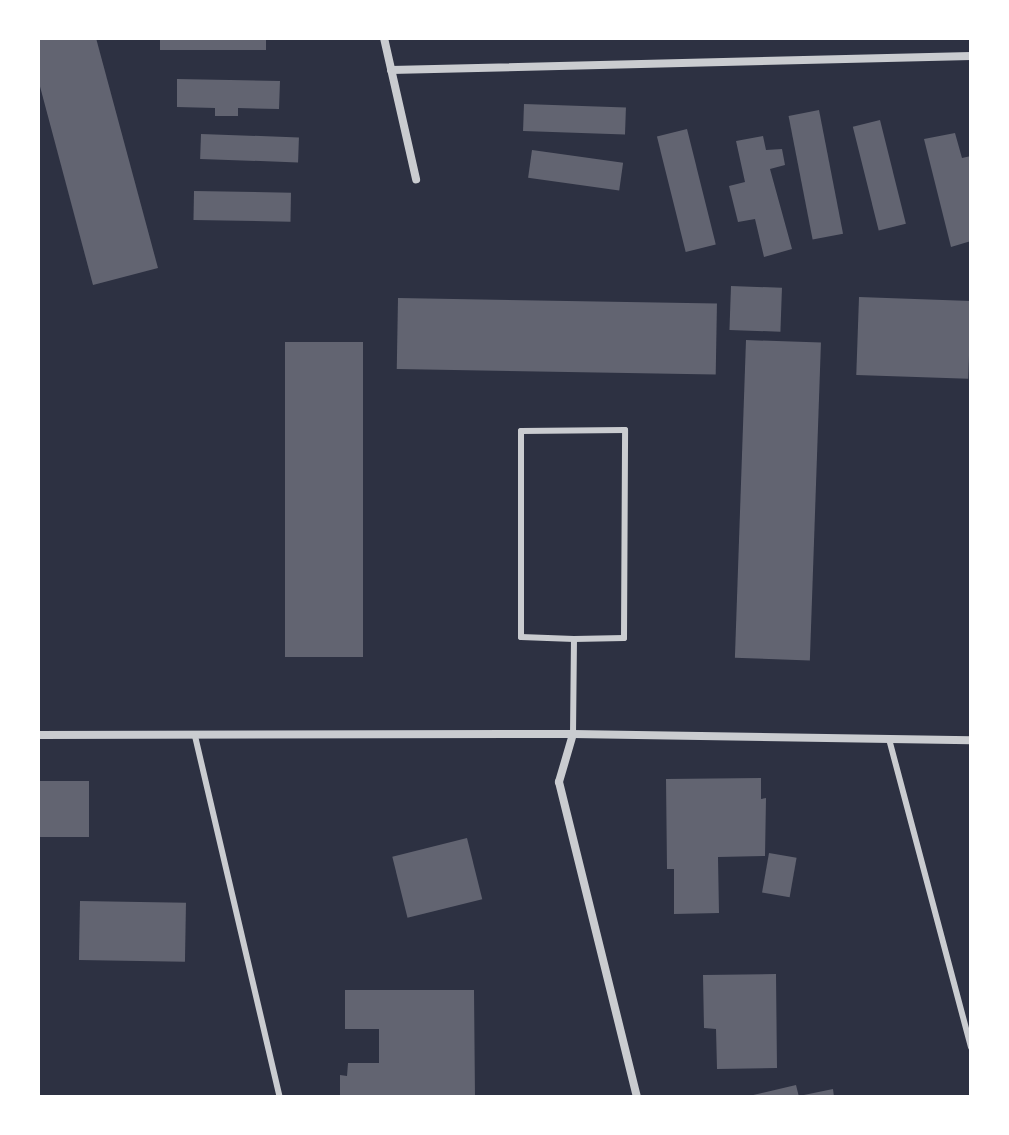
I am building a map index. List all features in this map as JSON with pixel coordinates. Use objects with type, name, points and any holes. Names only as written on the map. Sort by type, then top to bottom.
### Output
[{"type":"street","points":[[384,38],[416,179]]},
{"type":"street","points":[[391,70],[971,56]]},
{"type":"street","points":[[573,734],[559,782],[637,1097]]},
{"type":"street","points":[[38,735],[573,734],[971,740]]},
{"type":"lane","points":[[625,430],[624,638],[574,639],[521,637],[521,431],[625,430]]},
{"type":"lane","points":[[573,734],[574,639]]},
{"type":"lane","points":[[195,736],[280,1097]]},
{"type":"lane","points":[[889,739],[971,1047]]},
{"type":"building","points":[[38,38],[96,38],[158,268],[93,285],[38,79]]},
{"type":"building","points":[[160,38],[266,38],[266,50],[160,50]]},
{"type":"building","points":[[177,79],[280,81],[279,109],[238,108],[238,116],[215,116],[215,108],[177,107]]},
{"type":"building","points":[[524,104],[626,108],[625,135],[523,131]]},
{"type":"building","points":[[819,110],[843,234],[813,240],[789,116]]},
{"type":"building","points":[[880,120],[906,224],[879,231],[853,127]]},
{"type":"building","points":[[687,129],[716,244],[686,252],[657,136]]},
{"type":"building","points":[[955,133],[962,158],[971,156],[971,241],[951,247],[924,139]]},
{"type":"building","points":[[201,134],[299,137],[298,162],[200,159]]},
{"type":"building","points":[[763,136],[766,150],[782,149],[785,165],[770,169],[792,249],[764,257],[755,219],[738,222],[729,186],[745,182],[736,141]]},
{"type":"building","points":[[532,150],[623,163],[619,191],[528,178]]},
{"type":"building","points":[[194,191],[291,193],[290,222],[193,220]]},
{"type":"building","points":[[731,286],[782,288],[780,332],[729,330]]},
{"type":"building","points":[[859,297],[971,301],[968,379],[856,375]]},
{"type":"building","points":[[398,298],[717,304],[716,375],[397,369]]},
{"type":"building","points":[[746,340],[821,343],[810,660],[735,658]]},
{"type":"building","points":[[285,342],[363,342],[363,657],[285,657]]},
{"type":"building","points":[[761,778],[761,799],[766,798],[765,856],[718,857],[719,913],[674,914],[674,869],[667,869],[666,779]]},
{"type":"building","points":[[38,781],[89,781],[89,837],[38,837]]},
{"type":"building","points":[[467,838],[482,899],[408,918],[392,857]]},
{"type":"building","points":[[769,853],[797,858],[790,897],[762,892]]},
{"type":"building","points":[[80,901],[186,903],[185,962],[79,960]]},
{"type":"building","points":[[776,974],[777,1068],[717,1069],[716,1029],[704,1028],[703,975]]},
{"type":"building","points":[[345,990],[474,990],[475,1097],[340,1097],[340,1075],[347,1076],[348,1063],[379,1063],[379,1029],[345,1029]]},
{"type":"building","points":[[796,1085],[799,1097],[749,1096]]},
{"type":"building","points":[[833,1089],[834,1097],[799,1097],[799,1096]]}]
